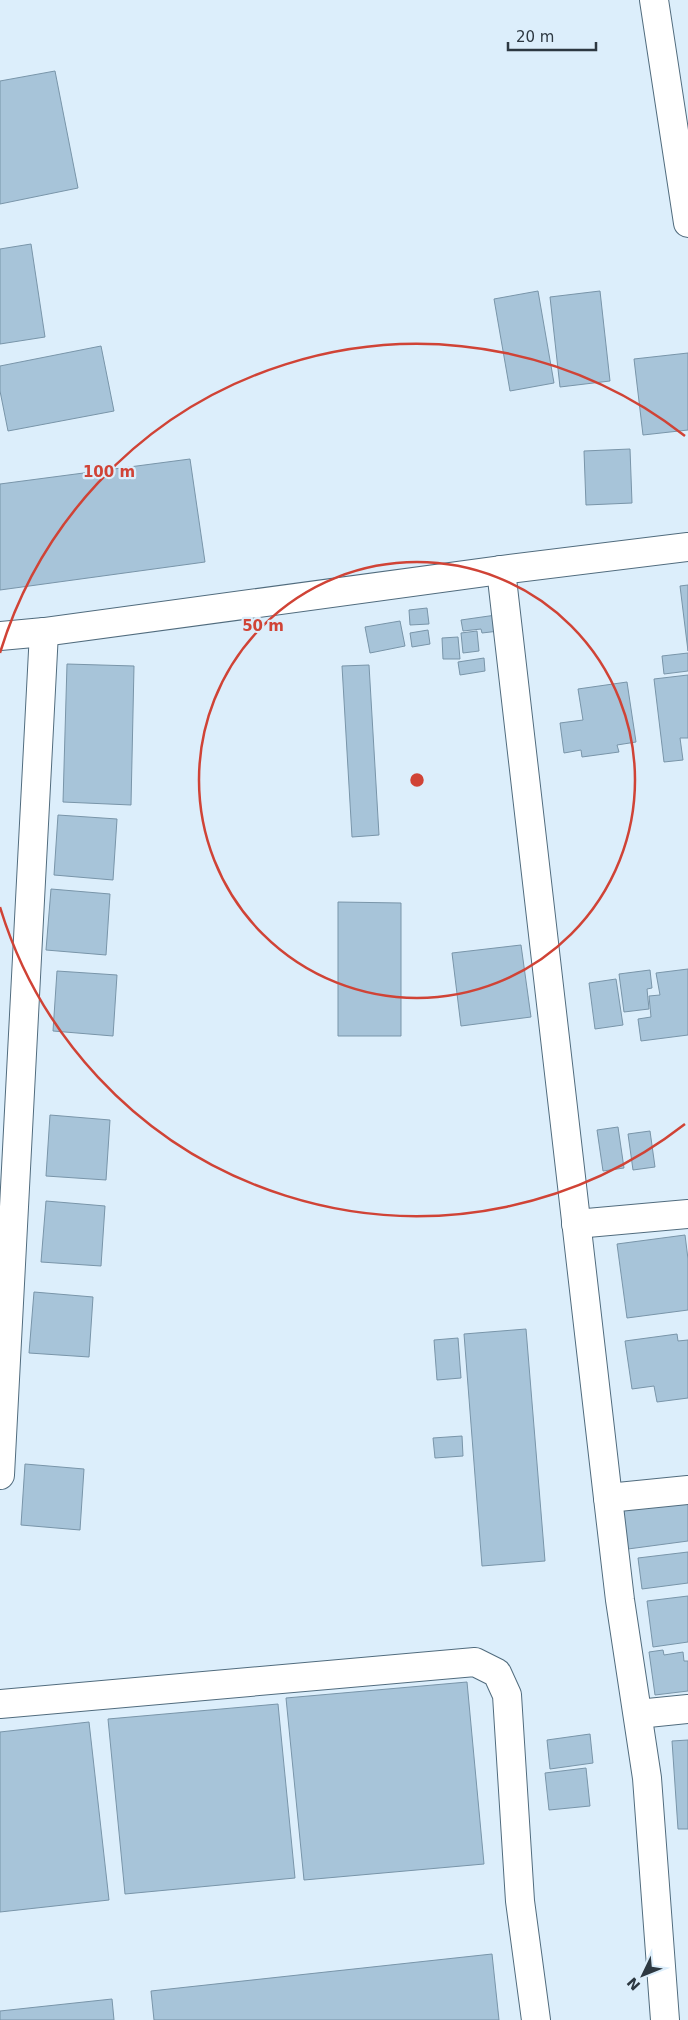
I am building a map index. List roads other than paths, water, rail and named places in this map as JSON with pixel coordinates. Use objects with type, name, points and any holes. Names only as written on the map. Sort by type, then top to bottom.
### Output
[{"type":"street","points":[[654,0],[688,223]]},
{"type":"street","points":[[0,636],[44,632],[501,570],[688,547]]},
{"type":"street","points":[[501,570],[620,1600],[647,1778],[665,2020]]},
{"type":"street","points":[[0,1475],[8,1173],[44,632]]},
{"type":"street","points":[[576,1224],[688,1214]]},
{"type":"street","points":[[608,1498],[688,1490]]},
{"type":"street","points":[[0,1704],[474,1662],[497,1673],[507,1695],[520,1901],[536,2020]]},
{"type":"street","points":[[638,1714],[688,1709]]}]
